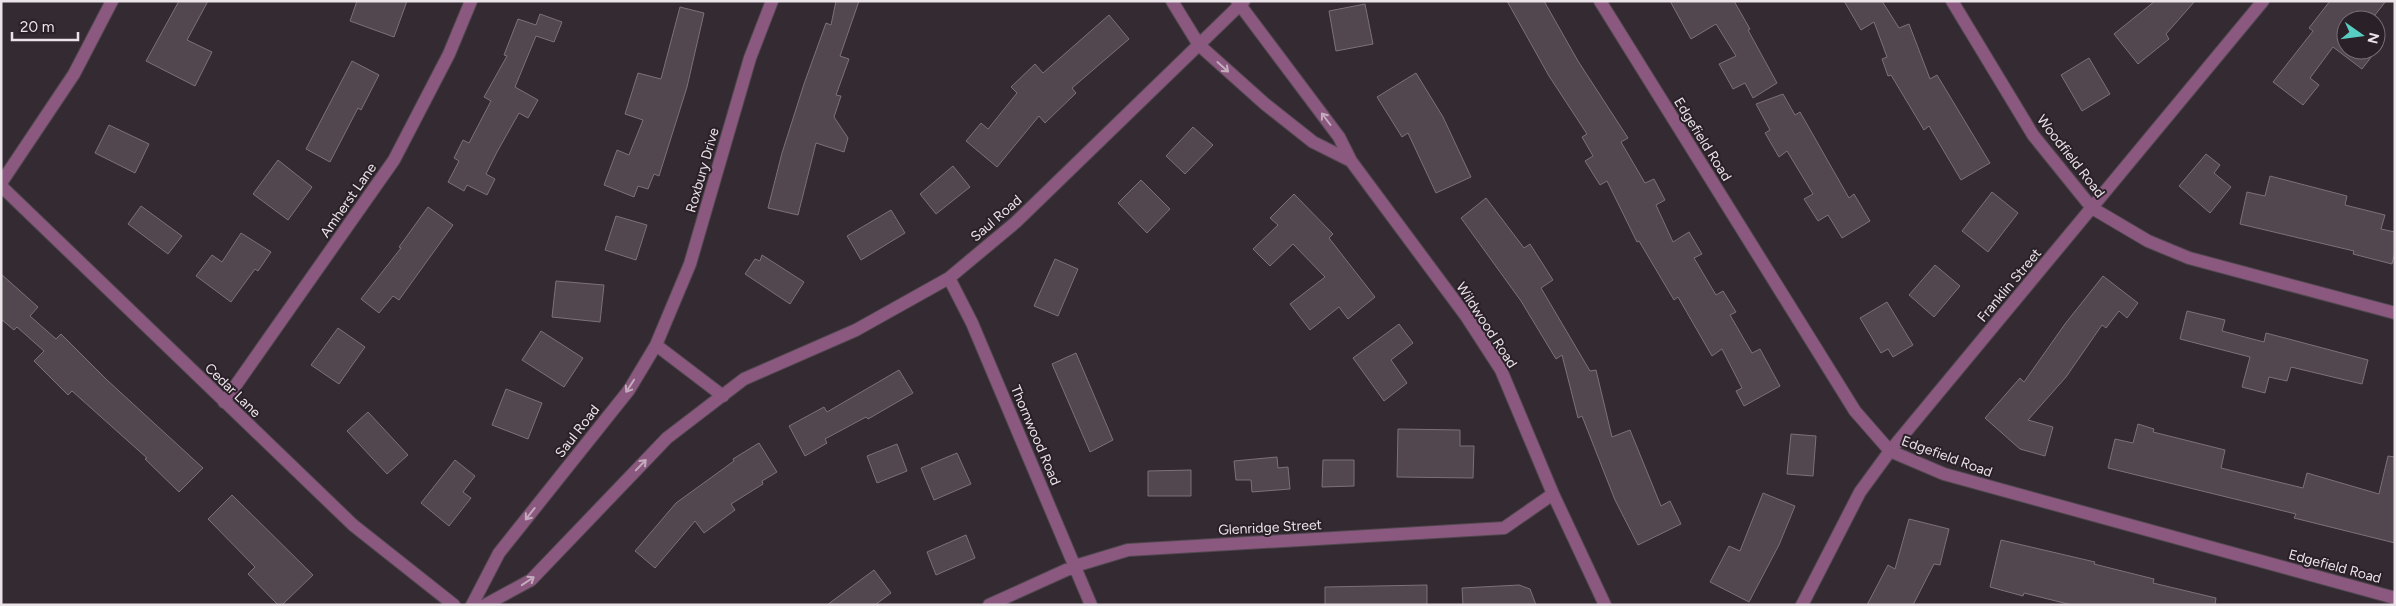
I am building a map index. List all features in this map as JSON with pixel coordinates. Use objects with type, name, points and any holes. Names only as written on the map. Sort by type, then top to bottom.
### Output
[{"type":"street","points":[[1,184],[74,74],[112,1]]},
{"type":"street","name":"Amherst Lane","points":[[224,402],[394,160],[450,54],[471,1]]},
{"type":"street","name":"Roxbury Drive","points":[[656,344],[690,264],[750,58],[772,1]]},
{"type":"street","name":"Wildwood Road","points":[[1172,1],[1199,45],[1265,104],[1313,142],[1351,161]]},
{"type":"street","name":"Edgefield Road","points":[[1600,1],[1855,411],[1890,452],[1944,474],[2395,598]]},
{"type":"street","name":"Woodfield Road","points":[[1952,1],[2033,135],[2092,208],[2148,241],[2189,258],[2395,313]]},
{"type":"street","name":"Franklin Street","points":[[1802,605],[1860,492],[1890,452],[2263,1]]},
{"type":"street","name":"Saul Road","points":[[485,605],[531,580],[667,438],[744,379],[856,330],[949,278],[1016,222],[1240,3]]},
{"type":"street","name":"Wildwood Road","points":[[1240,3],[1340,137],[1351,161],[1466,316],[1501,370],[1553,494],[1605,605]]},
{"type":"street","name":"Cedar Lane","points":[[1,184],[353,525],[454,605]]},
{"type":"street","name":"Thornwood Road","points":[[949,278],[972,322],[1091,605]]},
{"type":"street","points":[[656,344],[723,396]]},
{"type":"street","name":"Saul Road","points":[[472,605],[499,553],[629,390],[656,344]]},
{"type":"street","name":"Glenridge Street","points":[[989,605],[1075,566],[1128,550],[1504,528],[1553,494]]},
{"type":"building","points":[[179,1],[208,1],[187,40],[212,52],[195,86],[146,61]]},
{"type":"building","points":[[357,1],[407,1],[394,37],[350,21]]},
{"type":"building","points":[[836,1],[859,1],[840,56],[849,59],[836,95],[841,96],[834,117],[848,138],[844,152],[816,143],[798,215],[768,208],[782,153],[804,84],[826,23],[831,25]]},
{"type":"building","points":[[1507,1],[1544,1],[1578,61],[1628,138],[1621,142],[1645,183],[1654,179],[1665,200],[1656,205],[1673,242],[1689,232],[1702,254],[1694,258],[1716,295],[1723,291],[1736,312],[1730,315],[1752,353],[1760,349],[1780,386],[1744,406],[1736,391],[1742,388],[1722,349],[1712,356],[1678,297],[1674,300],[1639,241],[1637,242],[1607,181],[1600,185],[1585,161],[1593,156],[1582,137],[1587,134],[1549,76]]},
{"type":"building","points":[[1670,1],[1734,1],[1777,83],[1753,98],[1745,83],[1733,89],[1719,64],[1736,56],[1716,24],[1691,39]]},
{"type":"building","points":[[1844,1],[1882,1],[1899,28],[1909,24],[1930,79],[1937,75],[1990,163],[1961,180],[1929,126],[1924,130],[1891,75],[1888,76],[1882,59],[1887,57],[1874,22],[1861,30]]},
{"type":"building","points":[[2155,1],[2195,1],[2166,34],[2169,39],[2138,64],[2114,34]]},
{"type":"building","points":[[2330,1],[2386,1],[2379,10],[2336,10],[2336,49],[2333,47],[2310,78],[2319,85],[2303,105],[2273,82],[2313,31],[2309,28]]},
{"type":"building","points":[[1365,4],[1373,44],[1336,51],[1329,11]]},
{"type":"building","points":[[680,7],[704,13],[687,87],[659,176],[654,174],[648,189],[638,186],[634,197],[604,185],[617,150],[629,155],[643,120],[625,114],[638,73],[661,79]]},
{"type":"building","points":[[540,14],[562,22],[554,42],[536,36],[515,87],[538,100],[528,118],[519,113],[497,152],[486,174],[495,179],[487,195],[467,185],[464,191],[448,182],[459,161],[454,158],[463,140],[469,143],[491,101],[484,97],[507,56],[504,55],[518,19],[536,25]]},
{"type":"building","points":[[1109,15],[1129,39],[1072,88],[1076,93],[1045,123],[1039,116],[997,167],[966,141],[981,123],[988,129],[1017,93],[1011,87],[1035,64],[1043,73]]},
{"type":"building","points":[[2089,58],[2110,94],[2082,111],[2061,75]]},
{"type":"building","points":[[2350,60],[2369,60],[2362,69]]},
{"type":"building","points":[[352,61],[379,75],[361,110],[358,108],[330,162],[306,149]]},
{"type":"building","points":[[1416,73],[1443,117],[1471,177],[1436,193],[1408,133],[1402,137],[1377,97]]},
{"type":"building","points":[[1783,94],[1795,115],[1800,112],[1849,198],[1854,194],[1870,221],[1842,238],[1828,215],[1818,221],[1804,199],[1813,194],[1787,151],[1779,157],[1765,133],[1770,130],[1756,104]]},
{"type":"building","points":[[109,125],[149,144],[135,173],[95,153]]},
{"type":"building","points":[[1193,127],[1213,145],[1185,174],[1166,156]]},
{"type":"building","points":[[2206,154],[2220,165],[2214,173],[2231,187],[2210,213],[2179,186]]},
{"type":"building","points":[[278,160],[312,187],[288,220],[253,194]]},
{"type":"building","points":[[953,166],[970,187],[936,214],[920,194]]},
{"type":"building","points":[[2270,176],[2347,196],[2345,205],[2385,215],[2381,229],[2395,232],[2395,252],[2392,264],[2353,254],[2354,251],[2240,224],[2247,192],[2265,196]]},
{"type":"building","points":[[1141,180],[1170,209],[1147,233],[1118,203]]},
{"type":"building","points":[[1992,192],[2018,213],[1988,252],[1962,231]]},
{"type":"building","points":[[1294,194],[1333,234],[1329,238],[1375,297],[1348,319],[1339,307],[1310,330],[1290,304],[1325,277],[1293,244],[1270,266],[1253,249],[1278,225],[1270,218]]},
{"type":"building","points":[[1486,198],[1524,248],[1530,244],[1553,280],[1541,288],[1590,371],[1596,370],[1612,437],[1630,430],[1661,506],[1670,501],[1681,524],[1638,545],[1615,500],[1582,416],[1578,418],[1562,355],[1556,359],[1521,301],[1461,218]]},
{"type":"building","points":[[141,206],[182,236],[168,254],[128,224]]},
{"type":"building","points":[[428,207],[453,225],[399,300],[393,296],[379,313],[361,299],[401,248],[399,247]]},
{"type":"building","points":[[891,210],[905,233],[861,260],[847,236]]},
{"type":"building","points":[[616,216],[647,225],[636,260],[605,250]]},
{"type":"building","points":[[241,233],[271,252],[258,271],[255,269],[231,302],[196,276],[212,255],[222,262]]},
{"type":"building","points":[[762,255],[804,282],[790,304],[745,274],[755,259],[760,261]]},
{"type":"building","points":[[1055,259],[1078,269],[1058,316],[1034,306]]},
{"type":"building","points":[[1935,265],[1960,286],[1934,317],[1909,295]]},
{"type":"building","points":[[1,274],[38,307],[30,316],[56,339],[61,334],[107,380],[203,468],[179,492],[145,459],[147,458],[72,391],[68,395],[34,361],[44,351],[17,327],[14,330],[1,319]]},
{"type":"building","points":[[2103,276],[2138,303],[2127,318],[2119,311],[2106,328],[2102,325],[2066,377],[2028,420],[2053,427],[2045,456],[2020,449],[1985,418],[2020,378],[2024,382],[2065,324]]},
{"type":"building","points":[[556,281],[604,285],[600,322],[552,317]]},
{"type":"building","points":[[1887,302],[1913,345],[1893,357],[1888,349],[1881,353],[1860,318]]},
{"type":"building","points":[[2187,311],[2225,320],[2222,331],[2264,342],[2266,333],[2368,360],[2362,384],[2291,367],[2287,381],[2269,377],[2265,393],[2242,387],[2250,357],[2180,339]]},
{"type":"building","points":[[1399,324],[1413,343],[1391,360],[1407,383],[1384,401],[1353,358]]},
{"type":"building","points":[[338,328],[365,347],[339,384],[311,365]]},
{"type":"building","points":[[541,331],[583,358],[564,387],[522,360]]},
{"type":"building","points":[[1076,353],[1113,440],[1090,452],[1052,364]]},
{"type":"building","points":[[899,370],[913,393],[868,419],[866,417],[825,439],[827,443],[805,456],[789,426],[824,407],[827,412]]},
{"type":"building","points":[[506,389],[542,403],[528,439],[492,425]]},
{"type":"building","points":[[368,412],[408,455],[387,474],[347,431]]},
{"type":"building","points":[[2138,424],[2154,429],[2153,432],[2225,450],[2221,468],[2303,488],[2307,473],[2379,494],[2388,456],[2395,457],[2395,543],[2294,518],[2296,514],[2108,468],[2115,439],[2133,443]]},
{"type":"building","points":[[1398,429],[1460,430],[1460,446],[1474,446],[1473,478],[1397,477]]},
{"type":"building","points":[[1791,434],[1816,436],[1813,476],[1787,474]]},
{"type":"building","points":[[759,443],[777,472],[762,481],[763,484],[731,504],[735,510],[704,533],[695,521],[655,568],[635,551],[676,503],[734,461],[733,459]]},
{"type":"building","points":[[897,444],[907,471],[877,483],[867,456]]},
{"type":"building","points":[[957,453],[971,484],[934,500],[921,468]]},
{"type":"building","points":[[1277,457],[1278,468],[1288,467],[1290,489],[1252,492],[1251,480],[1236,480],[1234,461]]},
{"type":"building","points":[[455,460],[475,476],[463,492],[471,498],[449,526],[421,503]]},
{"type":"building","points":[[1323,460],[1354,460],[1354,486],[1322,487]]},
{"type":"building","points":[[1191,470],[1191,496],[1148,496],[1148,471]]},
{"type":"building","points":[[1763,493],[1795,506],[1779,545],[1749,602],[1710,582],[1729,546],[1740,551]]},
{"type":"building","points":[[232,495],[313,575],[282,605],[278,605],[248,574],[255,567],[208,519]]},
{"type":"building","points":[[1909,519],[1949,529],[1940,565],[1934,564],[1913,605],[1867,605],[1888,565],[1895,569]]},
{"type":"building","points":[[966,535],[975,558],[936,575],[927,552]]},
{"type":"building","points":[[2001,540],[2095,562],[2094,564],[2154,579],[2153,583],[2216,598],[2215,605],[2072,605],[2024,593],[2023,596],[1990,587]]},
{"type":"building","points":[[874,570],[891,593],[875,605],[827,605]]},
{"type":"building","points":[[1427,585],[1427,605],[1325,605],[1325,587]]},
{"type":"building","points":[[1519,585],[1530,589],[1536,605],[1463,605],[1462,588]]}]
